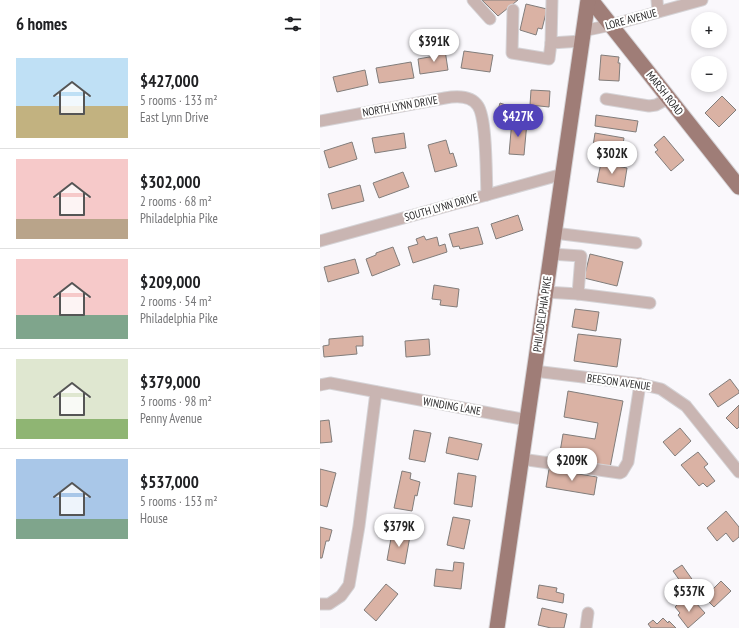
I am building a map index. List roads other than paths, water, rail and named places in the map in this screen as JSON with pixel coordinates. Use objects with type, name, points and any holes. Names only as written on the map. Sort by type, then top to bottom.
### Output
[{"type":"main road","name":"PHILADELPHIA PIKE","points":[[497,628],[588,0]]},
{"type":"main road","name":"MARSH ROAD","points":[[591,0],[739,186]]},
{"type":"street","points":[[473,0],[490,19]]},
{"type":"street","points":[[513,10],[512,53],[549,59],[552,0]]},
{"type":"street","points":[[657,0],[658,12]]},
{"type":"street","name":"LORE AVENUE","points":[[551,43],[582,36],[611,25],[702,0]]},
{"type":"street","name":"NORTH LYNN DRIVE","points":[[320,121],[456,96],[466,97],[478,106],[484,122],[487,195]]},
{"type":"street","points":[[606,99],[649,106],[656,105],[669,98]]},
{"type":"street","name":"SOUTH LYNN DRIVE","points":[[320,241],[563,174]]},
{"type":"street","points":[[554,232],[636,244]]},
{"type":"street","points":[[551,254],[581,256],[578,294]]},
{"type":"street","points":[[545,292],[578,294],[650,303]]},
{"type":"street","name":"BEESON AVENUE","points":[[534,371],[640,384],[661,389],[686,406],[739,472]]},
{"type":"street","name":"WINDING LANE","points":[[320,385],[330,383],[527,420]]},
{"type":"street","points":[[522,459],[620,473],[625,469],[628,462],[640,384]]},
{"type":"street","points":[[325,604],[342,596],[349,585],[359,526],[376,392]]},
{"type":"street","points":[[586,628],[588,613]]}]
